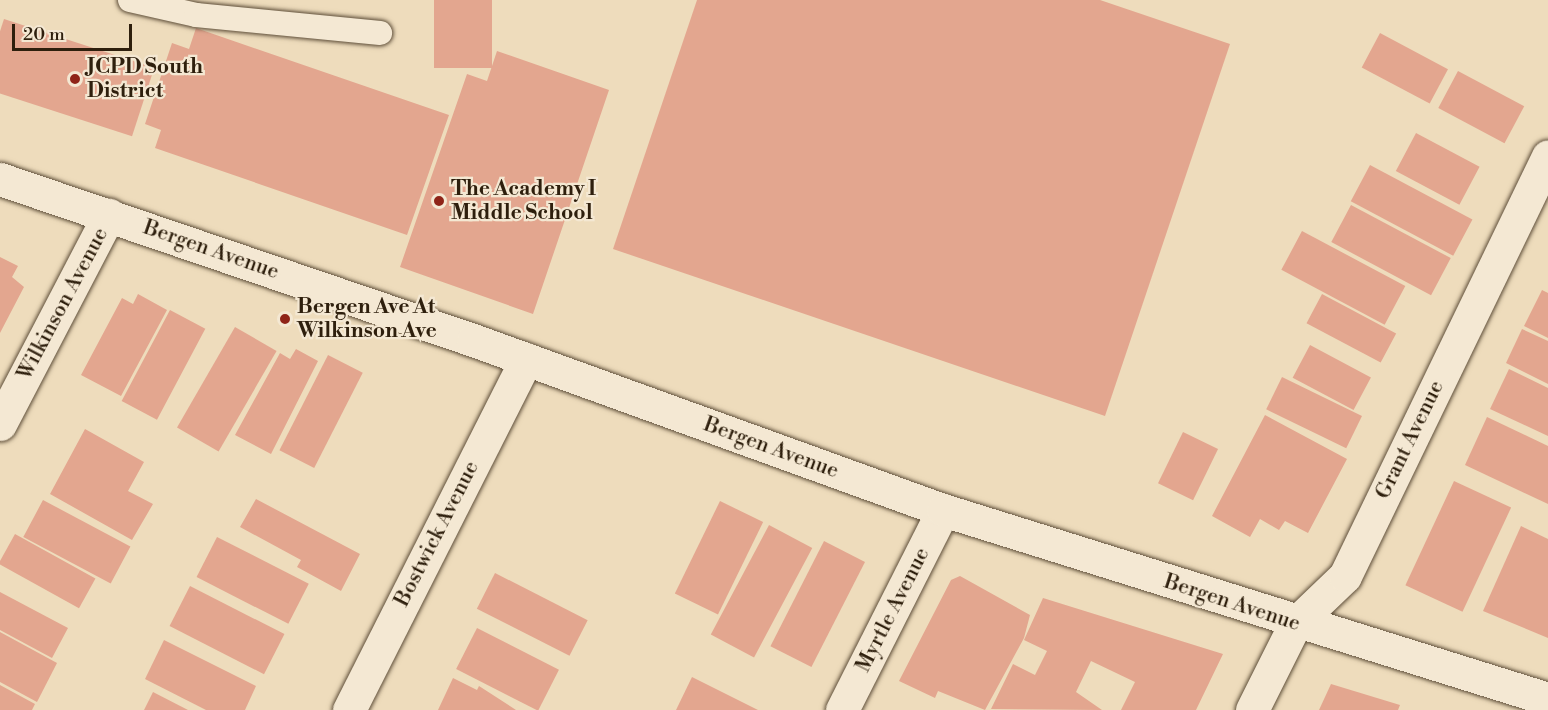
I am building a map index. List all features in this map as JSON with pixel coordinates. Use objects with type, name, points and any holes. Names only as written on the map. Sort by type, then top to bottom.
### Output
[{"type":"street","name":"Grant Avenue","points":[[1252,710],[1295,624],[1345,576],[1548,156]]},
{"type":"street","name":"Bergen Avenue","points":[[0,179],[526,359],[943,510],[1295,624],[1548,699]]},
{"type":"street","name":"Wilkinson Avenue","points":[[0,424],[109,215]]},
{"type":"street","name":"Bostwick Avenue","points":[[349,710],[526,359]]},
{"type":"street","name":"Myrtle Avenue","points":[[842,710],[943,510]]},
{"type":"lane","points":[[130,0],[196,15],[380,33]]},
{"type":"building","points":[[434,0],[492,0],[492,68],[434,68]]},
{"type":"building","points":[[697,0],[1100,0],[1230,44],[1105,416],[613,249]]},
{"type":"building","name":"JCPD South District","points":[[4,19],[154,68],[132,136],[0,93],[0,31]]},
{"type":"building","points":[[196,28],[449,115],[407,235],[155,148],[161,130],[145,124],[172,43],[189,49]]},
{"type":"building","points":[[1380,33],[1448,69],[1430,104],[1362,67]]},
{"type":"building","points":[[497,51],[609,90],[533,314],[400,267],[467,74],[487,81]]},
{"type":"building","points":[[1458,71],[1524,106],[1505,143],[1438,108]]},
{"type":"building","points":[[1416,133],[1480,167],[1459,205],[1396,171]]},
{"type":"building","points":[[1370,165],[1472,219],[1453,256],[1351,201]]},
{"type":"building","points":[[1351,205],[1451,258],[1431,295],[1331,242]]},
{"type":"building","points":[[1302,231],[1405,286],[1385,325],[1281,270]]},
{"type":"building","points":[[0,257],[18,266],[12,277],[24,287],[0,333]]},
{"type":"building","points":[[1542,290],[1548,293],[1548,338],[1524,326]]},
{"type":"building","points":[[138,294],[167,310],[121,396],[81,375],[122,298],[133,304]]},
{"type":"building","points":[[1322,294],[1396,333],[1381,363],[1307,323]]},
{"type":"building","points":[[170,310],[205,329],[157,420],[122,401]]},
{"type":"building","points":[[235,327],[277,351],[219,451],[177,427]]},
{"type":"building","points":[[1522,329],[1548,341],[1548,384],[1506,363]]},
{"type":"building","points":[[1310,345],[1371,377],[1354,410],[1293,378]]},
{"type":"building","points":[[296,349],[318,361],[271,454],[235,435],[280,353],[290,359]]},
{"type":"building","points":[[328,355],[363,373],[314,468],[279,450]]},
{"type":"building","points":[[1509,369],[1548,388],[1548,436],[1490,409]]},
{"type":"building","points":[[1282,377],[1362,416],[1346,448],[1266,409]]},
{"type":"building","points":[[1265,415],[1347,459],[1308,533],[1285,521],[1279,530],[1260,519],[1250,537],[1212,516]]},
{"type":"building","points":[[1487,417],[1548,446],[1548,504],[1465,465]]},
{"type":"building","points":[[85,429],[144,462],[128,491],[153,504],[132,540],[50,494]]},
{"type":"building","points":[[1183,432],[1218,449],[1193,500],[1158,483]]},
{"type":"building","points":[[1454,481],[1511,508],[1462,612],[1405,585]]},
{"type":"building","points":[[256,499],[360,554],[341,591],[297,567],[301,560],[240,527]]},
{"type":"building","points":[[43,500],[130,546],[111,584],[23,537]]},
{"type":"building","points":[[720,501],[763,522],[718,615],[675,594]]},
{"type":"building","points":[[769,525],[812,548],[754,657],[711,634]]},
{"type":"building","points":[[1521,526],[1548,539],[1548,638],[1483,611]]},
{"type":"building","points":[[15,534],[95,579],[79,608],[0,565]]},
{"type":"building","points":[[217,537],[309,584],[288,624],[197,577]]},
{"type":"building","points":[[824,541],[865,562],[811,667],[770,646]]},
{"type":"building","points":[[495,573],[588,620],[570,656],[477,609]]},
{"type":"building","points":[[960,576],[1030,615],[1024,638],[985,710],[938,691],[935,698],[899,681],[951,580]]},
{"type":"building","points":[[190,586],[284,634],[264,674],[170,626]]},
{"type":"building","points":[[0,592],[68,628],[52,658],[0,630]]},
{"type":"building","points":[[1043,598],[1223,654],[1196,710],[1121,710],[1135,682],[1091,661],[1076,692],[1102,710],[991,709],[1013,664],[1035,675],[1047,651],[1024,640]]},
{"type":"building","points":[[477,628],[559,670],[537,710],[456,669]]},
{"type":"building","points":[[0,632],[57,663],[37,702],[0,682]]},
{"type":"building","points":[[164,640],[256,686],[245,710],[206,710],[145,679]]},
{"type":"building","points":[[692,677],[758,710],[676,710]]},
{"type":"building","points":[[453,678],[477,690],[479,686],[516,710],[438,710]]},
{"type":"building","points":[[1331,684],[1400,705],[1398,710],[1319,710]]},
{"type":"building","points":[[0,685],[35,704],[32,710],[0,710]]},
{"type":"building","points":[[153,692],[188,710],[144,710]]},
{"type":"place","name":"JCPD South District","points":[[75,79]]},
{"type":"place","name":"The Academy I Middle School","points":[[439,201]]},
{"type":"place","name":"Bergen Ave At Wilkinson Ave","points":[[285,319]]}]
